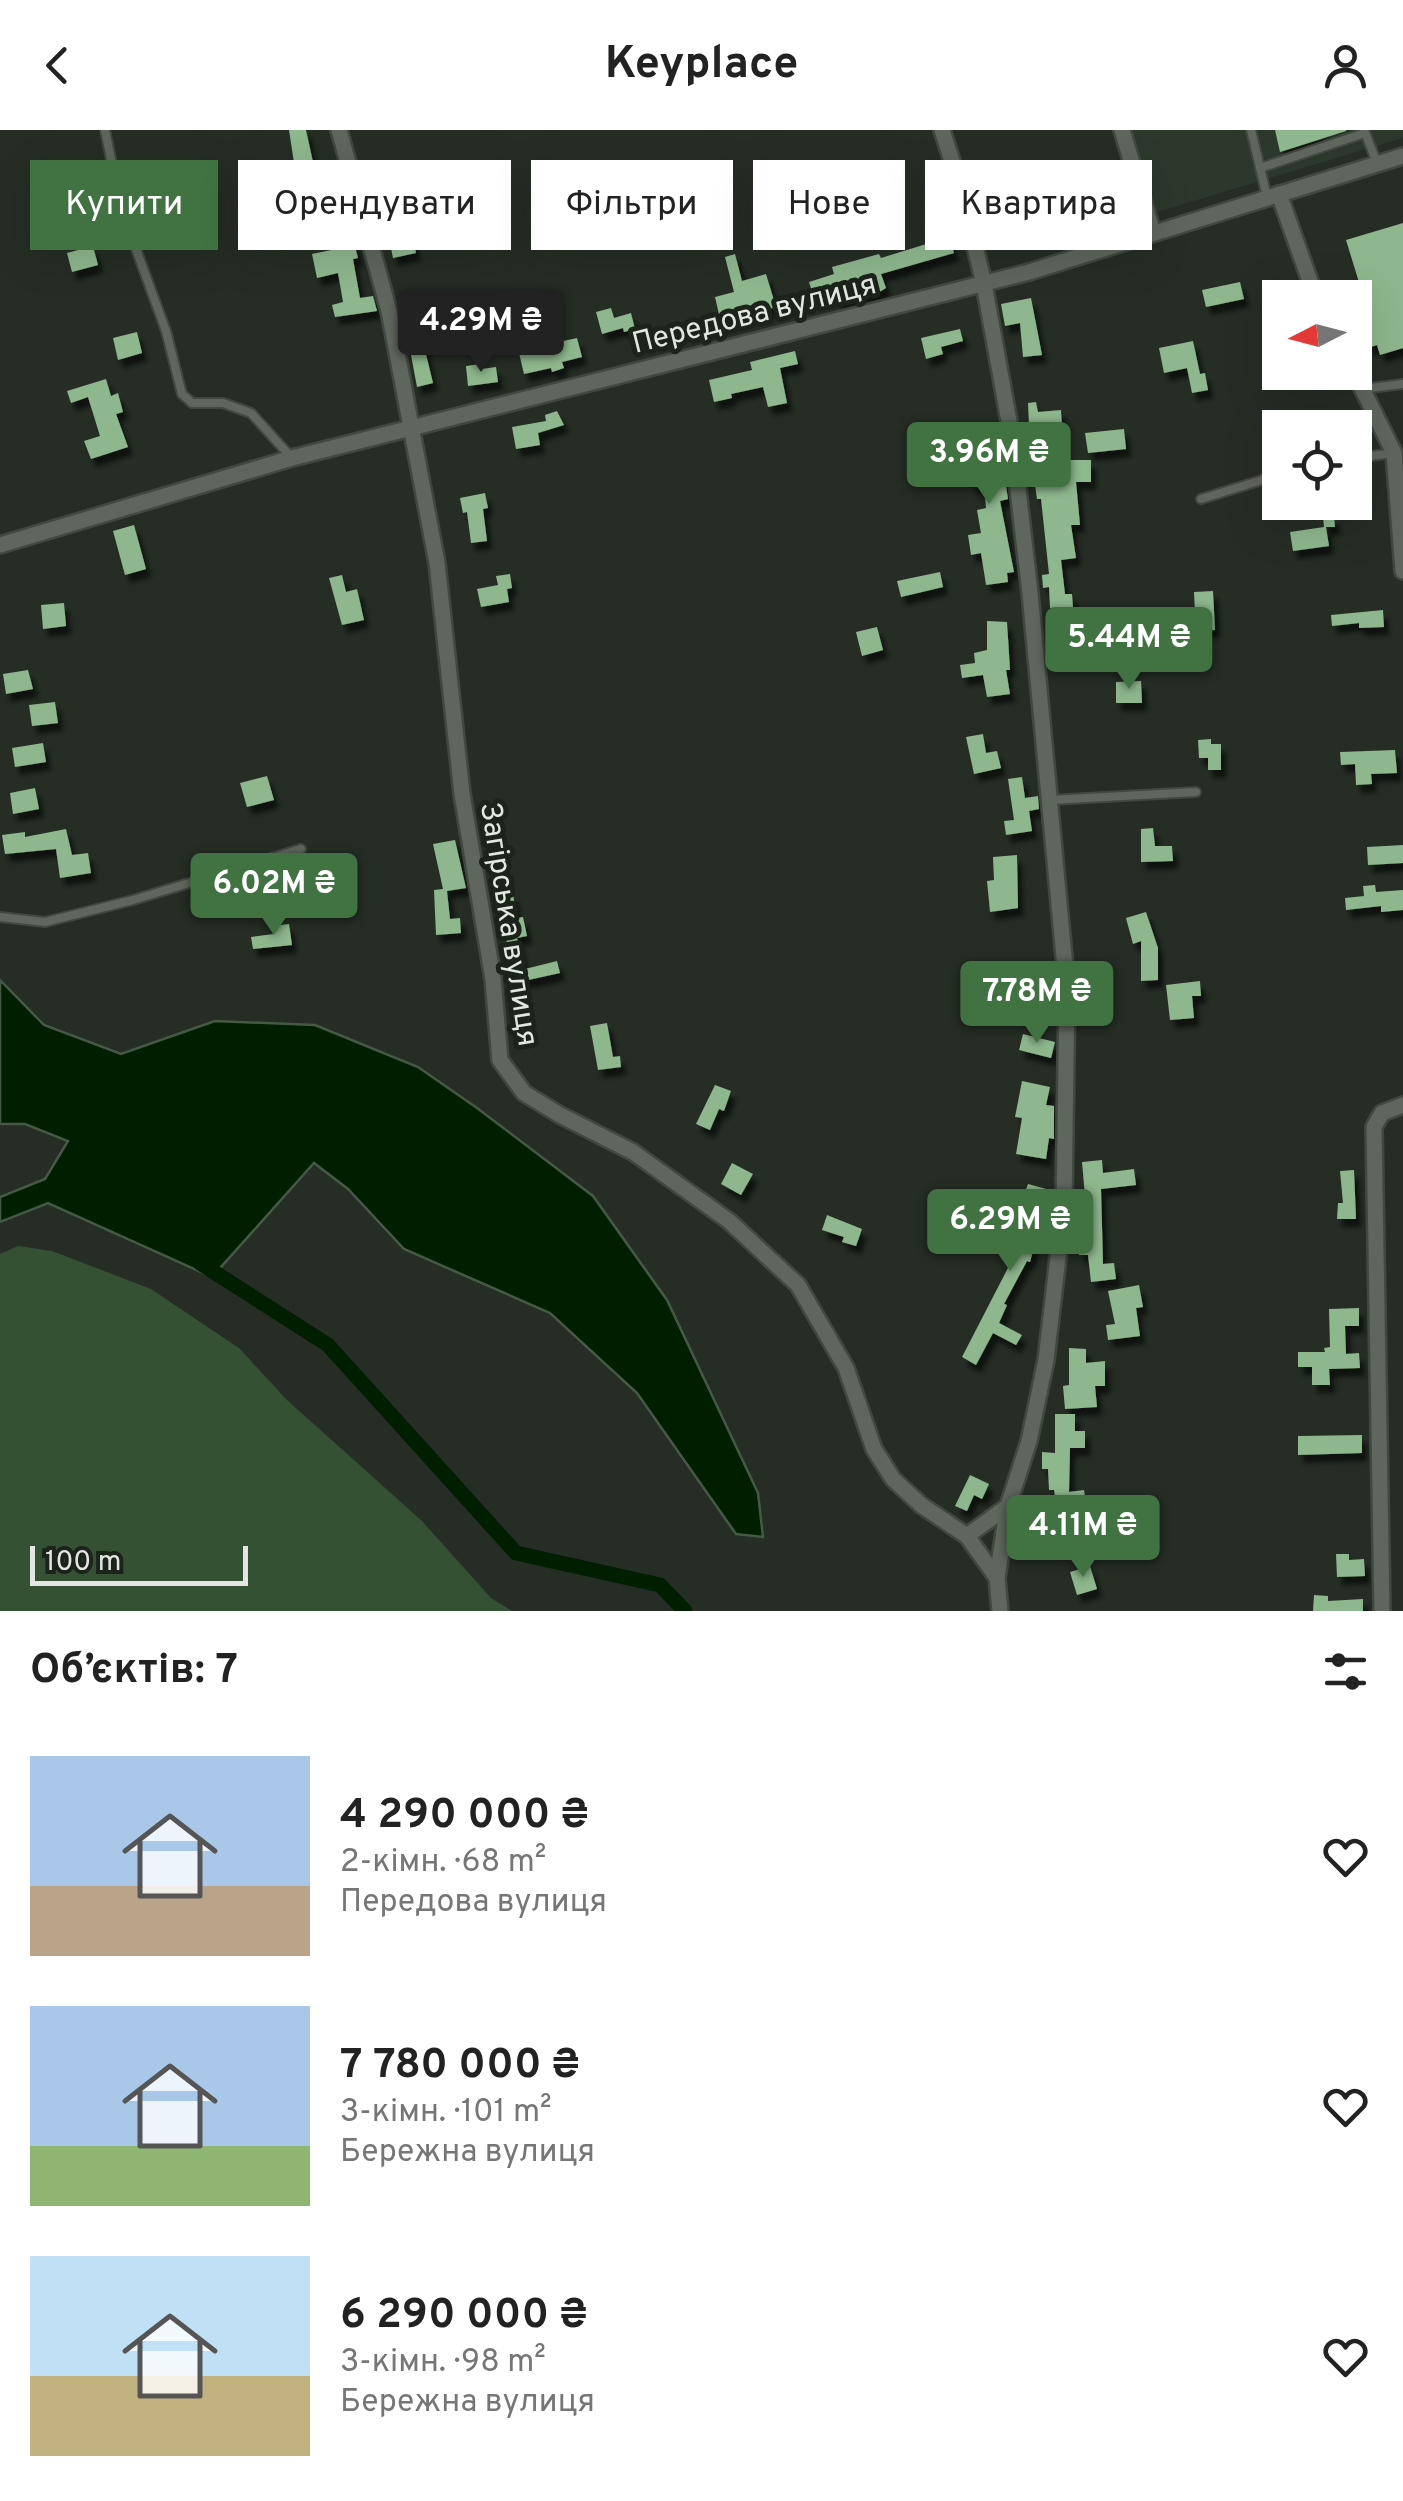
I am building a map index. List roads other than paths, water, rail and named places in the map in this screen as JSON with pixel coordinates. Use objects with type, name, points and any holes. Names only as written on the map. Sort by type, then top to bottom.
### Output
[{"type":"street","name":"Загірська вулиця","points":[[339,130],[389,311],[437,563],[462,794],[493,979],[500,1060],[524,1093],[633,1152],[730,1221],[798,1285],[846,1368],[874,1449],[894,1479],[921,1505],[967,1536],[996,1578]]},
{"type":"street","points":[[942,130],[984,284],[1014,458],[1067,989],[1064,1206],[1046,1360],[1008,1506],[996,1578],[1000,1611]]},
{"type":"street","points":[[1122,130],[1153,233]]},
{"type":"street","name":"Передова вулиця","points":[[0,545],[292,458],[984,284],[1403,156]]},
{"type":"street","points":[[1273,196],[1308,280]]},
{"type":"street","points":[[1363,390],[1394,452],[1403,571]]},
{"type":"street","points":[[1382,1611],[1374,1127],[1382,1113],[1403,1105]]},
{"type":"street","points":[[967,1536],[1008,1506]]},
{"type":"lane","points":[[105,130],[121,208],[166,330],[182,394],[192,402],[223,404],[251,414],[292,458]]},
{"type":"lane","points":[[1251,130],[1260,168],[1273,196]]},
{"type":"lane","points":[[1260,168],[1365,132],[1376,163]]},
{"type":"lane","points":[[1372,388],[1403,384]]},
{"type":"lane","points":[[1372,455],[1394,452]]},
{"type":"lane","points":[[1201,499],[1262,480]]},
{"type":"lane","points":[[1050,800],[1196,792]]},
{"type":"lane","points":[[0,916],[45,922],[301,849]]},
{"type":"waterway","points":[[200,1263],[328,1345],[516,1553],[660,1585],[685,1611]]}]
